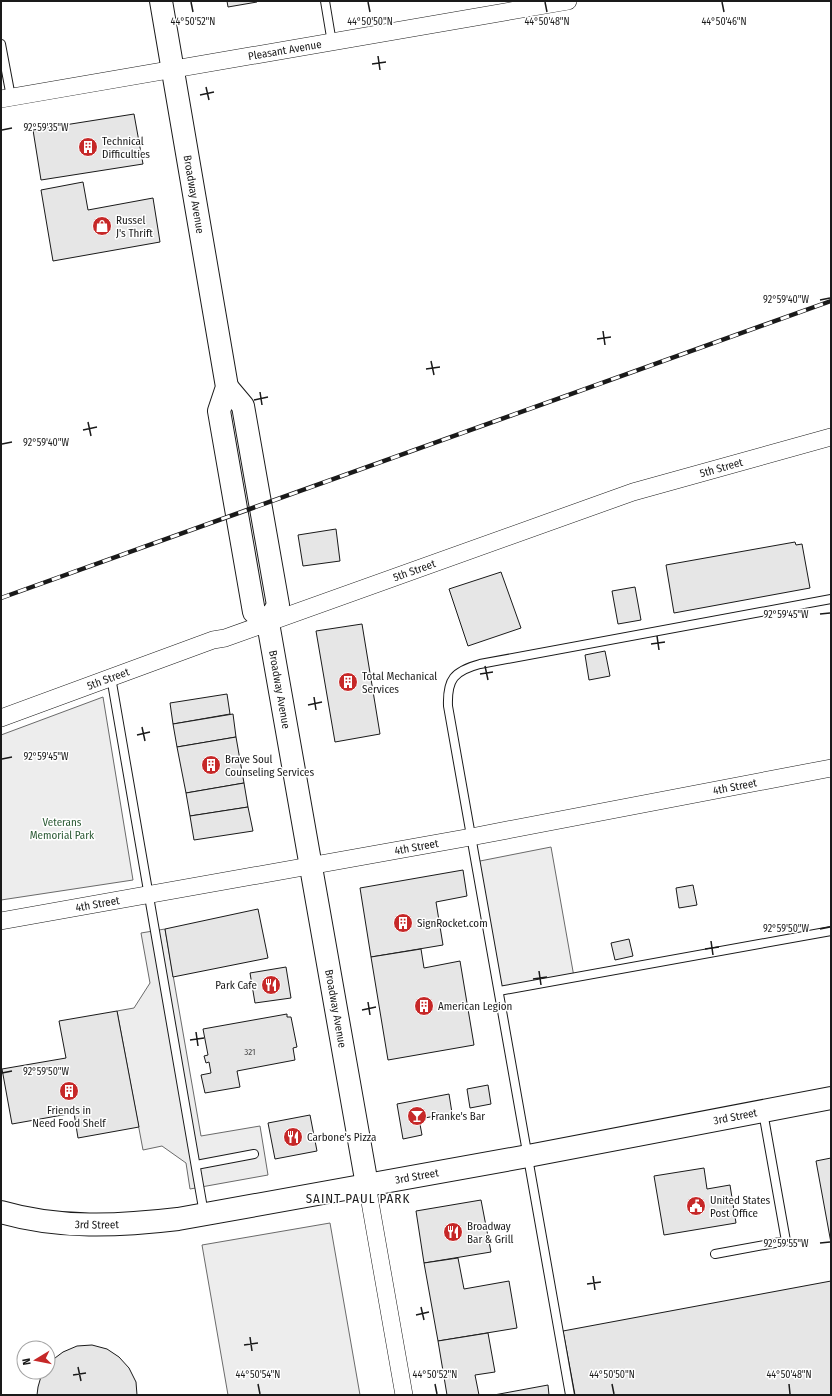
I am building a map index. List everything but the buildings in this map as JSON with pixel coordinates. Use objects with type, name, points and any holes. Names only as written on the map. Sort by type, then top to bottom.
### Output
[{"type":"street","name":"Broadway Avenue","points":[[161,1],[228,387],[243,406],[278,605],[268,623],[404,1395]]},
{"type":"street","name":"Pleasant Avenue","points":[[6,98],[332,43],[568,1]]},
{"type":"street","name":"5th Street","points":[[1,718],[213,640],[225,638],[268,623],[632,492],[831,437]]},
{"type":"street","name":"4th Street","points":[[1,921],[148,893],[470,837],[831,768]]},
{"type":"street","name":"3rd Street","points":[[1,1212],[51,1222],[104,1226],[159,1222],[528,1156],[831,1098]]},
{"type":"lane","points":[[325,1],[332,43]]},
{"type":"lane","points":[[1,44],[6,98]]},
{"type":"lane","points":[[570,1395],[499,991],[470,837],[448,706],[448,688],[451,681],[461,671],[480,664],[831,599]]},
{"type":"lane","points":[[111,677],[204,1214]]},
{"type":"lane","points":[[499,991],[831,931]]},
{"type":"lane","points":[[715,1254],[786,1241],[763,1111]]},
{"type":"lane","points":[[196,1166],[254,1154]]},
{"type":"shaded area","name":"Veterans Memorial Park","points":[[103,697],[133,880],[1,900],[1,735]]},
{"type":"shaded area","points":[[551,847],[574,977],[499,991],[475,862]]},
{"type":"shaded area","points":[[165,929],[201,1136],[260,1126],[268,1175],[190,1189],[186,1163],[162,1146],[143,1150],[117,1011],[134,1008],[150,983],[141,933]]},
{"type":"shaded area","points":[[330,1223],[360,1395],[228,1395],[202,1245]]},
{"type":"railway","points":[[1,598],[831,301]]},
{"type":"place","name":"Technical Difficulties","points":[[88,147]]},
{"type":"place","name":"Russel J's Thrift","points":[[102,226]]},
{"type":"place","name":"Total Mechanical Services","points":[[348,682]]},
{"type":"place","name":"Brave Soul Counseling Services","points":[[211,765]]},
{"type":"place","name":"SignRocket.com","points":[[403,923]]},
{"type":"place","name":"Park Cafe","points":[[271,985]]},
{"type":"place","name":"American Legion","points":[[424,1006]]},
{"type":"place","name":"Friends in Need Food Shelf","points":[[69,1091]]},
{"type":"place","name":"Franke's Bar","points":[[417,1116]]},
{"type":"place","name":"Carbone's Pizza","points":[[293,1137]]},
{"type":"place","name":"United States Post Office","points":[[696,1206]]},
{"type":"place","name":"Broadway Bar & Grill","points":[[453,1232]]},
{"type":"district","name":"SAINT PAUL PARK","points":[[358,1198]]}]
